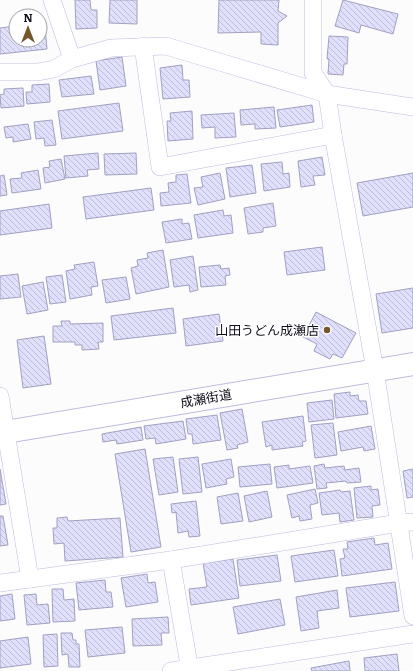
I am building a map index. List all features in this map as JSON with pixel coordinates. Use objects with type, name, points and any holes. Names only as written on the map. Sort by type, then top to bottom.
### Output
[{"type":"main road","name":"成瀬街道","points":[[3,433],[413,364]]},
{"type":"street","points":[[52,0],[72,59]]},
{"type":"street","points":[[313,0],[313,73],[327,94],[375,370],[406,523],[413,616]]},
{"type":"street","points":[[143,46],[160,167],[333,135]]},
{"type":"street","points":[[0,72],[38,72],[54,69],[72,59],[111,48],[166,46],[327,94],[413,107]]},
{"type":"street","points":[[0,396],[3,433],[30,579]]},
{"type":"street","points":[[0,583],[171,560],[406,523]]},
{"type":"street","points":[[171,560],[190,670]]},
{"type":"street","points":[[171,671],[190,670],[413,634]]},
{"type":"building","points":[[75,0],[90,0],[91,10],[97,10],[97,28],[76,29]]},
{"type":"building","points":[[110,0],[137,0],[137,24],[109,23]]},
{"type":"building","points":[[219,0],[279,0],[278,11],[287,16],[278,23],[278,45],[261,44],[261,32],[218,33]]},
{"type":"building","points":[[343,0],[398,14],[393,34],[361,25],[359,33],[335,26]]},
{"type":"building","points":[[8,27],[8,48],[47,49],[0,54],[0,28]]},
{"type":"building","points":[[329,36],[348,37],[347,64],[344,64],[343,75],[328,74],[329,59],[327,59]]},
{"type":"building","points":[[122,57],[126,86],[100,90],[96,61]]},
{"type":"building","points":[[182,65],[183,80],[189,80],[190,97],[163,99],[160,68]]},
{"type":"building","points":[[91,76],[94,94],[62,97],[59,80]]},
{"type":"building","points":[[49,84],[50,102],[27,104],[26,92],[32,92],[32,85]]},
{"type":"building","points":[[23,88],[24,106],[1,108],[0,95],[4,94],[4,89]]},
{"type":"building","points":[[119,103],[123,131],[62,139],[58,111]]},
{"type":"building","points":[[312,105],[314,122],[280,127],[277,110]]},
{"type":"building","points":[[274,107],[276,128],[255,129],[255,124],[241,125],[240,110]]},
{"type":"building","points":[[192,111],[193,139],[168,141],[167,121],[171,121],[170,113]]},
{"type":"building","points":[[234,113],[236,137],[215,138],[215,127],[202,128],[201,115]]},
{"type":"building","points":[[52,120],[56,145],[45,146],[44,138],[36,139],[34,122]]},
{"type":"building","points":[[28,124],[31,139],[13,142],[13,137],[6,138],[4,127]]},
{"type":"building","points":[[98,153],[99,169],[87,170],[88,176],[66,178],[64,156]]},
{"type":"building","points":[[136,153],[137,174],[105,175],[104,154]]},
{"type":"building","points":[[322,157],[325,175],[313,176],[315,185],[301,187],[298,161]]},
{"type":"building","points":[[61,159],[65,179],[45,183],[43,168],[50,167],[49,161]]},
{"type":"building","points":[[282,162],[283,174],[289,173],[290,187],[264,191],[261,164]]},
{"type":"building","points":[[252,165],[256,193],[230,197],[226,168]]},
{"type":"building","points":[[38,170],[41,189],[12,193],[10,179],[22,178],[21,173]]},
{"type":"building","points":[[220,173],[225,199],[198,205],[194,188],[203,187],[201,177]]},
{"type":"building","points":[[413,173],[413,207],[363,216],[357,183]]},
{"type":"building","points":[[187,174],[191,203],[161,206],[160,193],[169,192],[168,183],[176,182],[176,175]]},
{"type":"building","points":[[4,175],[7,195],[0,196],[0,176]]},
{"type":"building","points":[[151,188],[154,210],[86,219],[83,197]]},
{"type":"building","points":[[273,203],[276,226],[263,228],[263,232],[248,234],[244,208]]},
{"type":"building","points":[[49,204],[52,228],[0,235],[0,211]]},
{"type":"building","points":[[223,210],[224,216],[231,215],[233,233],[198,238],[194,215]]},
{"type":"building","points":[[182,219],[182,224],[189,223],[192,239],[166,243],[162,222]]},
{"type":"building","points":[[322,247],[325,270],[287,275],[284,252]]},
{"type":"building","points":[[163,250],[169,287],[136,294],[131,268],[138,266],[137,260],[148,258],[147,253]]},
{"type":"building","points":[[193,256],[198,290],[190,292],[189,285],[174,287],[170,260]]},
{"type":"building","points":[[94,262],[98,286],[91,287],[92,295],[70,299],[66,271],[75,269],[74,265]]},
{"type":"building","points":[[220,265],[221,269],[229,268],[230,275],[225,276],[226,285],[201,287],[199,267]]},
{"type":"building","points":[[18,274],[21,297],[0,299],[0,276]]},
{"type":"building","points":[[62,275],[66,302],[50,304],[46,277]]},
{"type":"building","points":[[126,277],[130,299],[106,303],[102,280]]},
{"type":"building","points":[[43,282],[48,310],[27,314],[22,286]]},
{"type":"building","points":[[413,288],[413,328],[382,333],[376,294]]},
{"type":"building","points":[[173,308],[176,333],[114,340],[111,316]]},
{"type":"building","points":[[316,312],[356,333],[342,358],[333,354],[330,359],[314,351],[317,344],[303,337]]},
{"type":"building","points":[[219,314],[223,341],[186,346],[183,319]]},
{"type":"building","points":[[61,321],[70,321],[70,324],[103,323],[103,342],[98,342],[99,349],[82,350],[82,345],[75,345],[75,342],[53,342],[53,326],[62,326]]},
{"type":"building","points":[[44,336],[51,384],[23,388],[17,340]]},
{"type":"building","points":[[350,392],[350,396],[358,395],[359,401],[366,401],[368,414],[336,418],[334,394]]},
{"type":"building","points":[[332,400],[334,419],[309,422],[307,403]]},
{"type":"building","points":[[242,409],[248,442],[237,445],[238,448],[227,450],[220,413]]},
{"type":"building","points":[[217,415],[221,440],[193,444],[192,434],[188,434],[186,419]]},
{"type":"building","points":[[303,416],[306,441],[302,442],[303,446],[272,450],[272,445],[266,447],[262,422]]},
{"type":"building","points":[[183,421],[186,439],[156,444],[155,438],[146,439],[144,426]]},
{"type":"building","points":[[333,423],[337,455],[315,458],[311,425]]},
{"type":"building","points":[[371,426],[375,449],[364,451],[363,447],[341,451],[338,432]]},
{"type":"building","points":[[141,427],[143,440],[117,444],[116,440],[103,442],[102,434]]},
{"type":"building","points":[[145,449],[161,547],[131,552],[115,454]]},
{"type":"building","points":[[173,457],[178,492],[159,495],[153,459]]},
{"type":"building","points":[[198,457],[202,492],[183,494],[179,459]]},
{"type":"building","points":[[231,459],[234,477],[226,479],[227,484],[206,488],[202,464]]},
{"type":"building","points":[[270,464],[272,484],[240,487],[238,467]]},
{"type":"building","points":[[324,464],[325,468],[344,466],[345,470],[359,468],[361,482],[347,483],[346,481],[326,483],[327,488],[317,489],[314,466]]},
{"type":"building","points":[[289,465],[289,469],[310,466],[313,483],[277,488],[274,467]]},
{"type":"building","points":[[0,469],[6,504],[0,505]]},
{"type":"building","points":[[413,469],[413,497],[407,498],[403,471]]},
{"type":"building","points":[[371,486],[371,490],[378,489],[380,505],[372,506],[373,517],[357,518],[354,488]]},
{"type":"building","points":[[315,489],[318,503],[310,505],[312,519],[300,521],[299,516],[292,518],[287,495]]},
{"type":"building","points":[[340,490],[341,492],[350,491],[354,520],[340,522],[339,513],[322,515],[319,493]]},
{"type":"building","points":[[267,491],[272,517],[249,522],[244,496]]},
{"type":"building","points":[[238,493],[243,521],[221,524],[217,497]]},
{"type":"building","points":[[196,501],[200,536],[189,537],[188,531],[178,533],[176,512],[172,513],[171,504]]},
{"type":"building","points":[[0,516],[3,516],[8,545],[0,546]]},
{"type":"building","points":[[67,517],[68,521],[120,518],[123,557],[65,561],[64,543],[54,544],[53,528],[57,528],[57,518]]},
{"type":"building","points":[[374,538],[375,545],[388,543],[392,569],[342,576],[340,559],[345,558],[343,549],[348,549],[347,542]]},
{"type":"building","points":[[334,550],[338,576],[295,582],[291,556]]},
{"type":"building","points":[[277,555],[281,581],[240,586],[237,560]]},
{"type":"building","points":[[233,559],[239,598],[191,605],[189,589],[207,587],[203,563]]},
{"type":"building","points":[[147,574],[148,583],[155,582],[158,602],[126,607],[121,578]]},
{"type":"building","points":[[105,580],[106,592],[111,592],[113,607],[79,610],[76,583]]},
{"type":"building","points":[[395,582],[399,611],[350,617],[346,588]]},
{"type":"building","points":[[52,589],[63,589],[64,600],[74,599],[75,621],[53,622]]},
{"type":"building","points":[[337,590],[339,608],[317,611],[319,628],[301,631],[296,597]]},
{"type":"building","points":[[12,594],[15,619],[0,621],[0,596]]},
{"type":"building","points":[[36,594],[37,605],[48,604],[50,623],[27,625],[24,595]]},
{"type":"building","points":[[280,599],[285,625],[238,634],[233,607]]},
{"type":"building","points":[[168,617],[169,633],[161,633],[162,645],[133,646],[132,619]]},
{"type":"building","points":[[122,627],[125,653],[88,657],[85,630]]},
{"type":"building","points":[[61,633],[72,633],[73,640],[76,640],[76,644],[79,644],[80,667],[69,667],[68,654],[62,655]]},
{"type":"building","points":[[57,634],[58,666],[44,667],[43,635]]},
{"type":"building","points":[[28,637],[31,664],[0,668],[0,641]]},
{"type":"building","points":[[397,654],[399,671],[365,671],[364,658]]},
{"type":"building","points":[[349,661],[350,671],[312,671],[311,668]]},
{"type":"place","name":"山田うどん成瀬店","points":[[327,330]]}]
